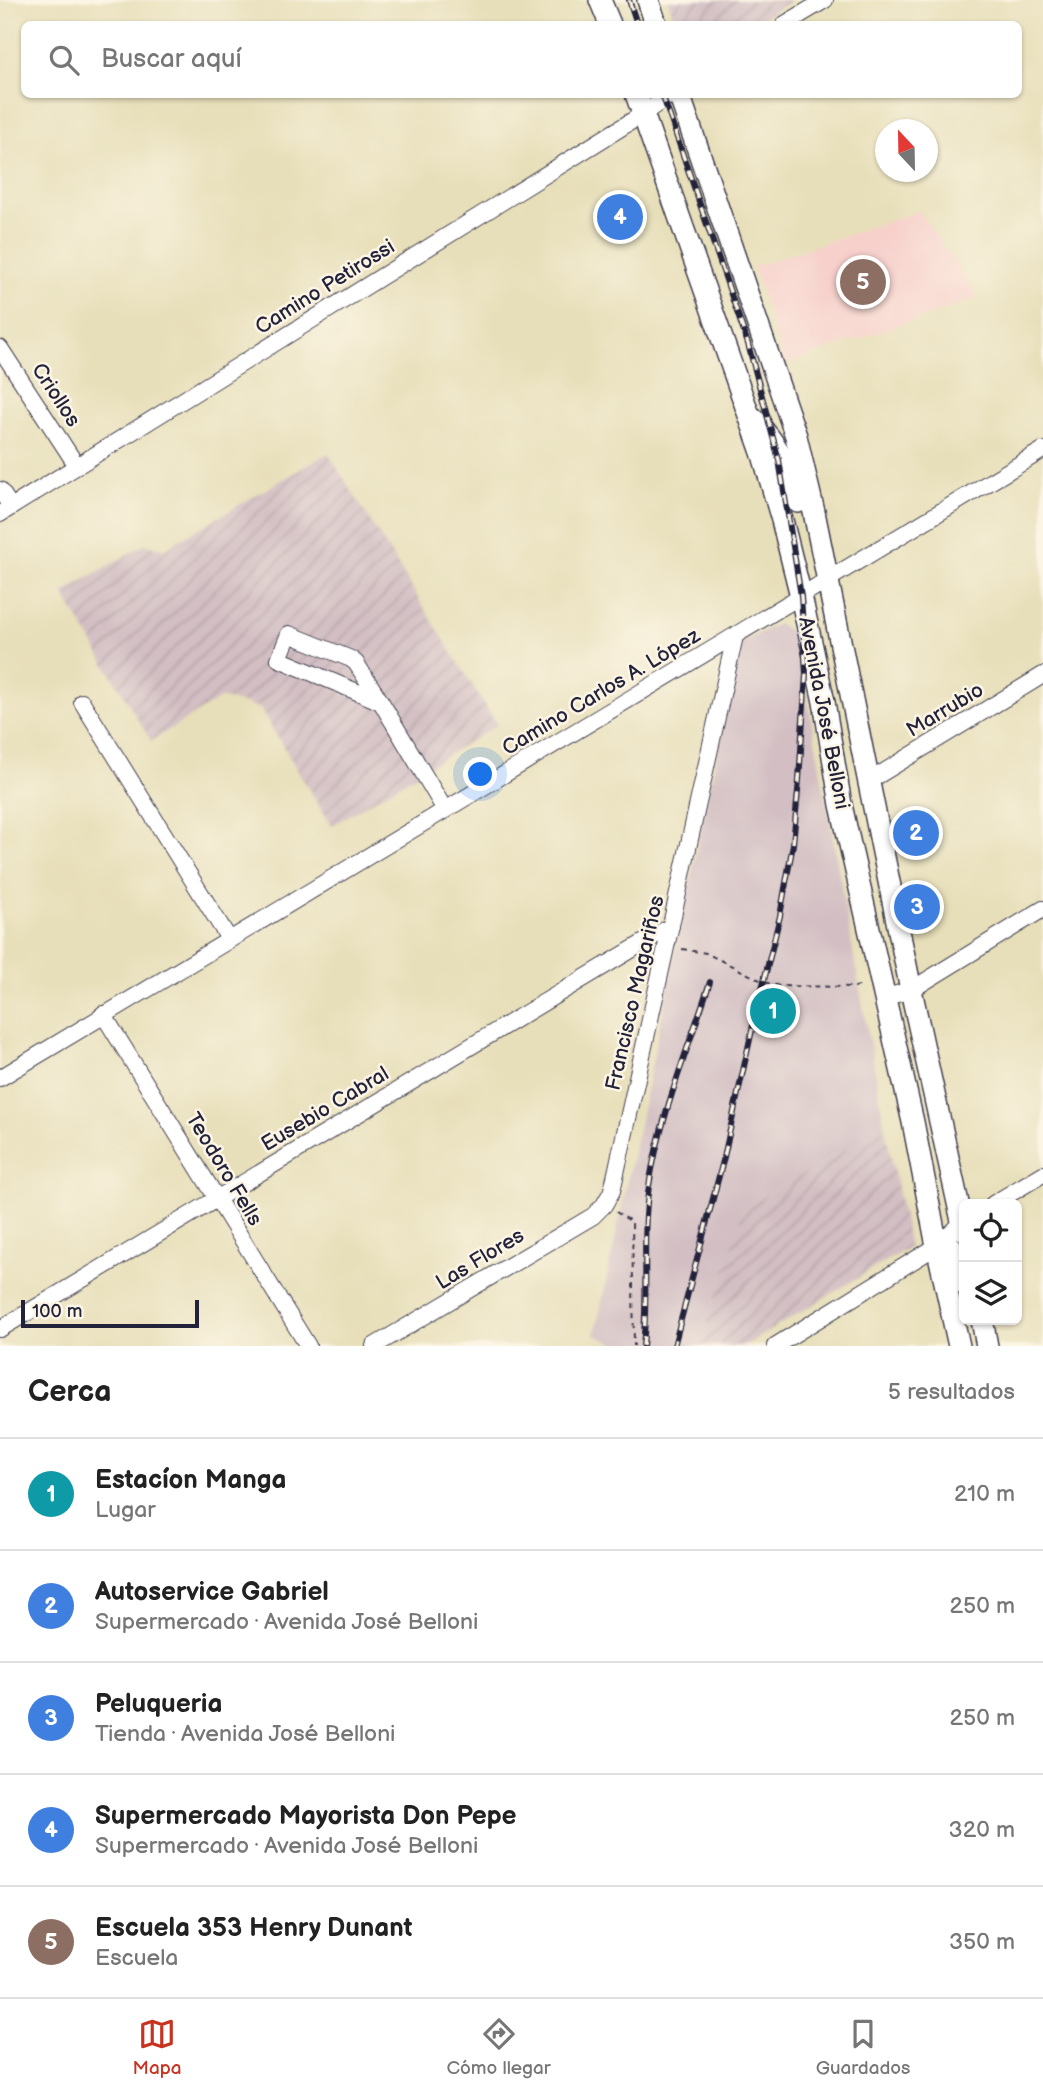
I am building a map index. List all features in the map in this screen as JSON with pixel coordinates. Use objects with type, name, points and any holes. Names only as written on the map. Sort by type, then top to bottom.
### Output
[{"type":"main road","points":[[600,0],[609,21]]},
{"type":"main road","points":[[648,0],[655,21]]},
{"type":"main road","name":"Avenida José Belloni","points":[[680,98],[796,436],[855,709],[911,990],[959,1203]]},
{"type":"main road","name":"Avenida José Belloni","points":[[640,104],[763,456],[782,520],[824,702],[841,806],[886,997],[958,1346]]},
{"type":"main road","points":[[746,410],[774,441],[786,463],[797,499],[808,556],[827,581]]},
{"type":"main road","points":[[801,596],[819,601],[824,607],[842,695],[855,709]]},
{"type":"main road","points":[[913,1122],[928,1142],[943,1214],[949,1223],[959,1224]]},
{"type":"main road","points":[[937,1246],[948,1244],[958,1252],[960,1262]]},
{"type":"main road","points":[[983,1325],[987,1346]]},
{"type":"street","points":[[790,21],[825,0]]},
{"type":"street","name":"Camino Petirossi","points":[[6,511],[640,104],[659,98]]},
{"type":"street","name":"Criollos","points":[[0,348],[76,466]]},
{"type":"street","name":"Camino Carlos A. López","points":[[0,1078],[1043,450]]},
{"type":"street","points":[[0,490],[6,511]]},
{"type":"street","points":[[381,702],[279,659],[289,634],[339,653],[356,663],[381,702],[445,810]]},
{"type":"street","name":"Francisco Magariños","points":[[604,1205],[611,1191],[735,636]]},
{"type":"street","name":"Marrubio","points":[[869,781],[1043,675]]},
{"type":"street","points":[[82,702],[229,939]]},
{"type":"street","points":[[886,997],[911,990],[1043,909]]},
{"type":"street","name":"Eusebio Cabral","points":[[0,1329],[671,926]]},
{"type":"street","name":"Teodoro Fells","points":[[103,1014],[309,1346]]},
{"type":"street","points":[[1001,1199],[1043,1174]]},
{"type":"street","name":"Las Flores","points":[[374,1346],[593,1216],[604,1205]]},
{"type":"street","points":[[775,1346],[937,1246],[959,1229]]},
{"type":"path","points":[[667,946],[706,953],[764,982],[779,986],[855,986]]},
{"type":"path","points":[[604,1205],[632,1222],[634,1346]]},
{"type":"shaded area","points":[[668,0],[792,0],[757,21],[675,21]]},
{"type":"shaded area","points":[[919,211],[978,298],[785,364],[753,267]]},
{"type":"shaded area","points":[[328,453],[497,725],[331,826],[260,708],[221,698],[151,741],[63,593],[145,544],[164,549]]},
{"type":"shaded area","points":[[777,624],[796,634],[885,1128],[744,1207],[700,1346],[621,1346],[595,1335],[740,643]]},
{"type":"shaded area","points":[[885,1128],[909,1247],[744,1346],[700,1346],[744,1207]]},
{"type":"railway","points":[[629,0],[636,21]]},
{"type":"railway","points":[[663,98],[748,344],[779,460],[801,596],[806,674],[793,844],[780,916],[724,1157],[674,1346]]},
{"type":"railway","points":[[643,1346],[649,1186],[667,1109],[710,982]]},
{"type":"place","name":"Supermercado Mayorista Don Pepe","points":[[620,217]]},
{"type":"place","name":"Escuela 353 Henry Dunant","points":[[863,282]]},
{"type":"place","name":"Autoservice Gabriel","points":[[916,833]]},
{"type":"place","name":"Peluqueria","points":[[917,907]]},
{"type":"place","name":"Estacíon Manga","points":[[773,1011]]}]
